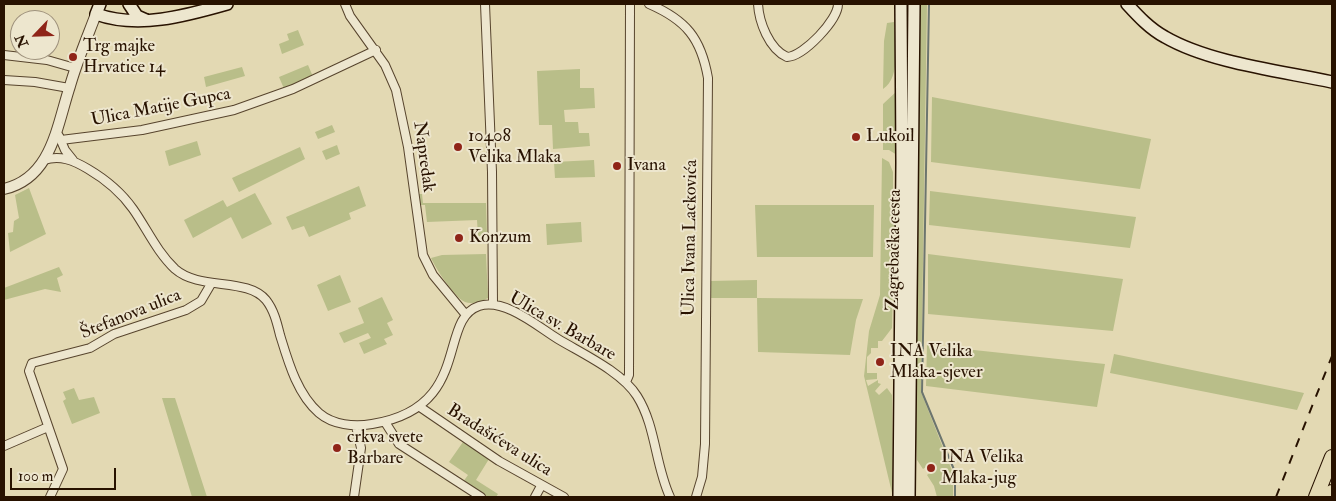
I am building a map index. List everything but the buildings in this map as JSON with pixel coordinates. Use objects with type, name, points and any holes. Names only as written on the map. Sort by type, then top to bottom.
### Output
[{"type":"highway","points":[[1316,497],[1332,457]]},
{"type":"highway","points":[[1330,497],[1332,492]]},
{"type":"main road","points":[[130,4],[137,16],[146,20]]},
{"type":"main road","points":[[98,9],[119,20],[146,20],[227,4]]},
{"type":"main road","name":"Zagrebačka cesta","points":[[899,497],[902,154],[901,4]]},
{"type":"main road","name":"Zagrebačka cesta","points":[[909,497],[914,4]]},
{"type":"main road","points":[[1127,4],[1151,28],[1184,46],[1231,60],[1332,82]]},
{"type":"street","name":"Napredak","points":[[346,4],[350,16],[376,50],[390,75],[399,101],[423,255],[433,275],[466,315]]},
{"type":"street","points":[[485,4],[492,172],[493,304]]},
{"type":"street","points":[[626,382],[629,375],[630,4]]},
{"type":"street","name":"Ulica Ivana Lackovića","points":[[649,4],[671,14],[692,33],[702,51],[708,78],[705,444],[702,476],[696,497]]},
{"type":"street","points":[[758,4],[764,29],[774,46],[787,57],[795,56],[804,50],[834,17],[838,4]]},
{"type":"street","points":[[4,189],[16,186],[31,176],[44,160],[58,129],[75,68],[98,9]]},
{"type":"street","name":"Ulica Matije Gupca","points":[[61,140],[151,128],[234,110],[293,89],[376,50]]},
{"type":"street","points":[[4,55],[47,60],[75,68]]},
{"type":"street","points":[[4,80],[35,82],[69,88]]},
{"type":"street","points":[[58,129],[65,150],[74,162]]},
{"type":"street","points":[[44,160],[60,158],[74,162],[97,174],[121,194],[156,247],[178,271],[192,279],[211,284],[252,290],[266,300],[274,314],[294,375],[309,403],[326,418],[356,426],[385,422],[402,417],[420,407],[440,384],[466,315]]},
{"type":"street","name":"Štefanova ulica","points":[[48,427],[29,367],[35,361],[90,348],[114,334],[186,310],[201,301],[211,284]]},
{"type":"street","name":"Ulica sv. Barbare","points":[[466,315],[478,307],[493,304],[527,320],[626,382],[644,409],[670,497]]},
{"type":"street","name":"Bradašićeva ulica","points":[[420,407],[470,443],[541,486],[564,497]]},
{"type":"street","points":[[385,422],[399,444],[481,497]]},
{"type":"street","points":[[354,497],[361,448],[356,426]]},
{"type":"street","points":[[4,446],[48,427],[63,469],[50,497]]},
{"type":"street","points":[[535,497],[541,486]]},
{"type":"green space","points":[[920,4],[927,4],[921,392],[953,473],[953,497],[937,497],[934,486],[927,475],[934,469],[930,464],[923,469],[917,460],[914,392]]},
{"type":"green space","points":[[894,22],[895,68],[889,83],[883,89],[884,41],[887,23]]},
{"type":"green space","points":[[298,30],[304,45],[282,54],[279,44],[289,40],[287,34]]},
{"type":"green space","points":[[308,65],[314,79],[285,91],[279,77]]},
{"type":"green space","points":[[242,67],[245,76],[206,87],[204,77]]},
{"type":"green space","points":[[580,69],[580,88],[594,88],[595,108],[564,110],[565,122],[578,122],[579,133],[589,133],[590,146],[553,149],[552,125],[539,125],[537,71]]},
{"type":"green space","points":[[897,91],[897,155],[889,150],[883,150],[883,104]]},
{"type":"green space","points":[[932,97],[1151,139],[1140,189],[931,162]]},
{"type":"green space","points":[[332,125],[335,132],[318,139],[315,132]]},
{"type":"green space","points":[[197,141],[201,155],[169,166],[165,151]]},
{"type":"green space","points":[[337,145],[340,154],[326,160],[322,151]]},
{"type":"green space","points":[[300,147],[305,159],[239,192],[232,178]]},
{"type":"green space","points":[[882,158],[889,162],[893,172],[893,214],[896,239],[892,328],[882,341],[878,341],[878,348],[871,348],[871,353],[867,357],[867,373],[877,373],[877,379],[866,380],[868,386],[878,380],[878,383],[881,384],[875,391],[879,395],[887,388],[892,395],[893,497],[864,376],[869,331],[880,295]]},
{"type":"green space","points":[[594,160],[595,177],[555,178],[554,162]]},
{"type":"green space","points":[[359,186],[366,206],[349,213],[351,219],[309,237],[304,226],[292,230],[286,217]]},
{"type":"green space","points":[[29,188],[46,234],[10,252],[8,233],[13,232],[14,221],[19,218],[15,195]]},
{"type":"green space","points":[[930,191],[1136,217],[1130,248],[929,225]]},
{"type":"green space","points":[[255,193],[272,224],[242,239],[231,217],[193,238],[184,220],[223,200],[227,207]]},
{"type":"green space","points":[[416,194],[422,194],[423,203],[486,203],[487,236],[478,236],[477,220],[427,222],[425,205],[417,205]]},
{"type":"green space","points":[[755,205],[874,205],[873,257],[757,257]]},
{"type":"green space","points":[[581,222],[582,242],[547,245],[546,224]]},
{"type":"green space","points":[[486,254],[488,298],[474,303],[465,302],[456,295],[431,258],[442,255]]},
{"type":"green space","points":[[928,254],[1123,279],[1113,331],[928,314]]},
{"type":"green space","points":[[59,267],[63,275],[57,278],[61,292],[45,289],[4,300],[4,288]]},
{"type":"green space","points":[[340,275],[351,302],[328,311],[317,285]]},
{"type":"green space","points":[[757,280],[757,298],[709,298],[709,281]]},
{"type":"green space","points":[[382,297],[393,320],[387,323],[393,335],[384,339],[387,344],[364,354],[359,343],[371,338],[368,333],[344,343],[339,333],[364,323],[358,308]]},
{"type":"green space","points":[[757,298],[863,299],[856,320],[850,355],[758,352]]},
{"type":"green space","points":[[894,341],[895,343],[894,380],[892,379]]},
{"type":"green space","points":[[927,345],[1105,364],[1097,407],[926,386]]},
{"type":"green space","points":[[1114,354],[1304,393],[1297,410],[1110,373]]},
{"type":"green space","points":[[74,388],[79,400],[94,397],[100,413],[72,424],[63,401],[66,399],[63,392]]},
{"type":"green space","points":[[162,398],[175,398],[207,497],[192,497]]},
{"type":"green space","points":[[463,442],[489,459],[476,480],[498,494],[496,497],[486,497],[463,482],[468,475],[449,462]]},
{"type":"waterway","points":[[929,4],[922,392],[955,472],[955,497]]},
{"type":"railway","points":[[1276,497],[1332,356]]},
{"type":"place","name":"Trg majke Hrvatice 14","points":[[73,57]]},
{"type":"place","name":"Lukoil","points":[[856,137]]},
{"type":"place","name":"10408 Velika Mlaka","points":[[458,147]]},
{"type":"place","name":"Ivana","points":[[617,166]]},
{"type":"place","name":"Konzum","points":[[459,238]]},
{"type":"place","name":"INA Velika Mlaka-sjever","points":[[880,362]]},
{"type":"place","name":"crkva svete Barbare","points":[[337,448]]},
{"type":"place","name":"INA Velika Mlaka-jug","points":[[931,468]]}]
